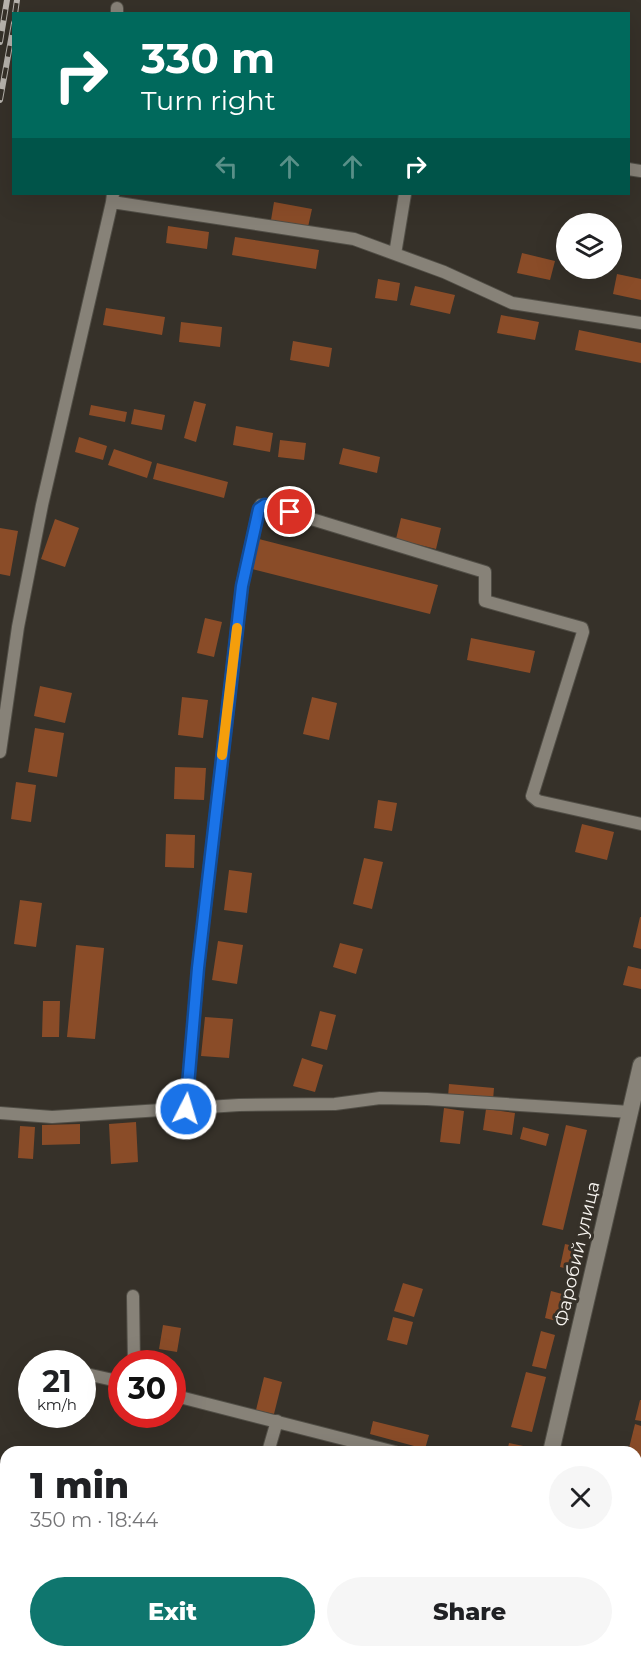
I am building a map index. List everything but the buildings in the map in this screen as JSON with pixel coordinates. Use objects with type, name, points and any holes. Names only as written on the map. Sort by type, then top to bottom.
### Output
[{"type":"street","points":[[395,254],[405,195]]},
{"type":"street","points":[[0,752],[18,627],[42,505],[112,198],[354,239],[444,272],[512,303],[641,323]]},
{"type":"street","points":[[186,1109],[198,968],[242,586],[261,505],[485,572],[484,599],[488,603],[582,628],[583,632],[532,796],[538,801],[641,825]]},
{"type":"street","name":"Фаробий улица","points":[[552,1446],[641,1065]]},
{"type":"street","points":[[0,1113],[52,1118],[239,1105],[334,1104],[380,1098],[630,1112]]},
{"type":"street","points":[[133,1296],[134,1350]]},
{"type":"street","points":[[186,1399],[371,1446]]},
{"type":"street","points":[[270,1446],[277,1422]]},
{"type":"railway","points":[[0,42],[7,0]]},
{"type":"railway","points":[[15,12],[17,0]]},
{"type":"railway","points":[[0,100],[12,34]]},
{"type":"slow traffic","points":[[222,755],[237,628]]},
{"type":"route","points":[[186,1109],[198,968],[242,586],[261,505],[290,512]]}]
